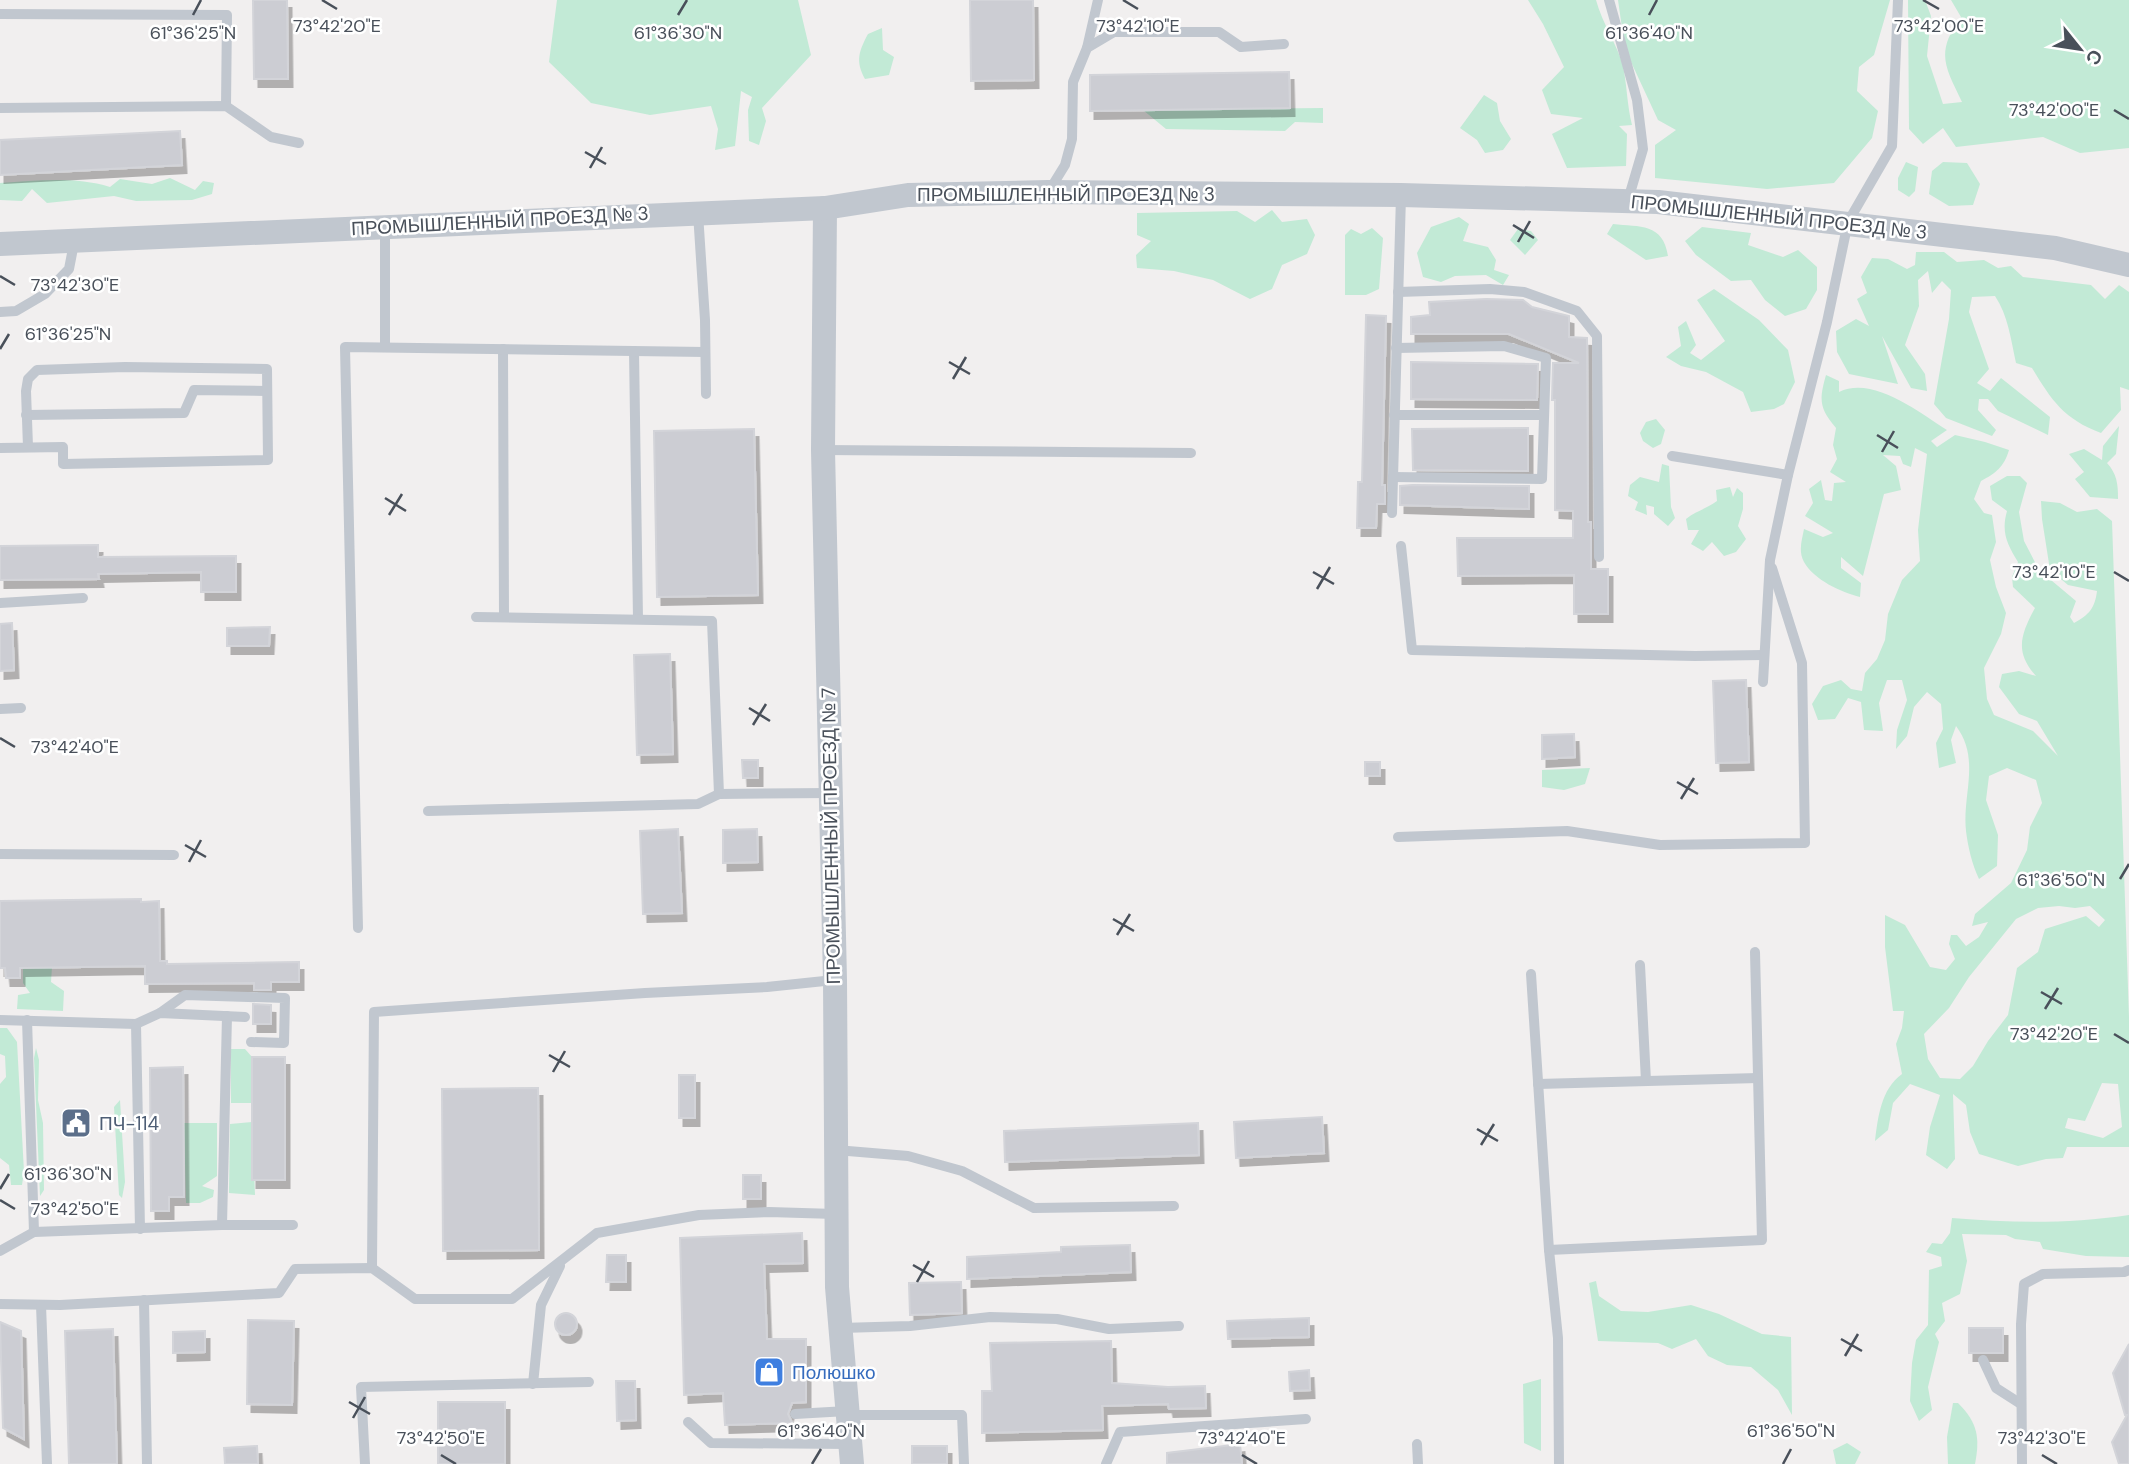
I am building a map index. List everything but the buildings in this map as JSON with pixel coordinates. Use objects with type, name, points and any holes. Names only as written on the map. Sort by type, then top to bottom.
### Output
[{"type":"street","name":"ПРОМЫШЛЕННЫЙ ПРОЕЗД № 3","points":[[0,244],[825,208],[908,195],[1048,191],[1401,195],[1658,202],[2055,248],[2129,265]]},
{"type":"street","name":"ПРОМЫШЛЕННЫЙ ПРОЕЗД № 7","points":[[825,208],[823,450],[835,980],[837,1287],[851,1454]]},
{"type":"lane","points":[[1048,191],[1065,165],[1072,139],[1073,82],[1087,48],[1098,0]]},
{"type":"lane","points":[[1609,0],[1637,100],[1643,149],[1628,201]]},
{"type":"lane","points":[[1763,682],[1770,560],[1848,222],[1892,146],[1898,0]]},
{"type":"lane","points":[[0,14],[227,15],[226,106]]},
{"type":"lane","points":[[1087,48],[1114,32],[1219,32],[1241,47],[1284,44]]},
{"type":"lane","points":[[0,108],[226,106],[271,137],[299,143]]},
{"type":"lane","points":[[1392,513],[1401,195]]},
{"type":"lane","points":[[698,213],[706,394]]},
{"type":"lane","points":[[385,226],[385,348]]},
{"type":"lane","points":[[0,312],[16,311],[45,294],[69,269],[75,240]]},
{"type":"lane","points":[[1398,292],[1490,289],[1524,292],[1577,311],[1597,336],[1599,557]]},
{"type":"lane","points":[[1392,477],[1542,480],[1546,358],[1504,346],[1396,348]]},
{"type":"lane","points":[[358,928],[345,347],[705,352]]},
{"type":"lane","points":[[503,349],[504,617]]},
{"type":"lane","points":[[634,351],[638,619]]},
{"type":"lane","points":[[0,448],[63,447],[63,464],[268,460],[267,369],[163,367],[37,370],[29,379],[26,391],[28,447]]},
{"type":"lane","points":[[26,415],[184,413],[194,390],[267,391]]},
{"type":"lane","points":[[1394,415],[1544,415]]},
{"type":"lane","points":[[823,450],[1191,453]]},
{"type":"lane","points":[[1672,456],[1788,475]]},
{"type":"lane","points":[[1401,546],[1412,650],[1695,656],[1763,654]]},
{"type":"lane","points":[[1398,838],[1567,831],[1660,845],[1805,843],[1802,663],[1770,560]]},
{"type":"lane","points":[[0,603],[83,598]]},
{"type":"lane","points":[[476,617],[712,621],[719,793]]},
{"type":"lane","points":[[0,709],[21,708]]},
{"type":"lane","points":[[428,811],[698,804],[719,793],[830,793]]},
{"type":"lane","points":[[0,854],[174,855]]},
{"type":"lane","points":[[1549,1250],[1762,1240],[1755,952]]},
{"type":"lane","points":[[1640,965],[1646,1081]]},
{"type":"lane","points":[[1531,974],[1549,1250],[1558,1338],[1559,1464]]},
{"type":"lane","points":[[372,1268],[374,1012],[767,987],[835,980]]},
{"type":"lane","points":[[0,1020],[136,1024],[160,1013],[185,995],[285,998],[284,1043],[251,1042]]},
{"type":"lane","points":[[160,1013],[245,1017]]},
{"type":"lane","points":[[222,1225],[226,1016]]},
{"type":"lane","points":[[27,1020],[34,1232]]},
{"type":"lane","points":[[136,1024],[140,1229]]},
{"type":"lane","points":[[1538,1084],[1758,1078]]},
{"type":"lane","points":[[836,1150],[908,1156],[961,1171],[1034,1208],[1174,1206]]},
{"type":"lane","points":[[0,1304],[41,1305],[279,1293],[295,1269],[372,1268],[415,1298],[512,1299],[597,1233],[699,1215],[769,1212],[836,1214]]},
{"type":"lane","points":[[0,1251],[34,1232],[293,1225]]},
{"type":"lane","points":[[533,1384],[541,1305],[561,1262]]},
{"type":"lane","points":[[2022,1464],[2021,1324],[2024,1284],[2043,1274],[2129,1270]]},
{"type":"lane","points":[[144,1300],[147,1464]]},
{"type":"lane","points":[[41,1305],[47,1464]]},
{"type":"lane","points":[[840,1328],[910,1326],[990,1317],[1057,1318],[1109,1328],[1179,1326]]},
{"type":"lane","points":[[1983,1360],[1996,1388],[2021,1404]]},
{"type":"lane","points":[[365,1464],[361,1387],[589,1382]]},
{"type":"lane","points":[[795,1414],[962,1415],[964,1464]]},
{"type":"lane","points":[[1106,1464],[1120,1432],[1306,1419]]},
{"type":"lane","points":[[688,1422],[710,1443],[851,1454]]},
{"type":"lane","points":[[1417,1444],[1418,1464]]},
{"type":"green space","points":[[557,0],[798,0],[811,55],[762,108],[766,121],[759,145],[749,141],[748,110],[752,97],[741,91],[735,146],[715,150],[718,129],[711,106],[650,115],[591,103],[549,62]]},
{"type":"green space","points":[[1528,0],[1596,0],[1621,58],[1624,73],[1632,125],[1619,126],[1627,134],[1626,166],[1567,168],[1552,134],[1583,118],[1551,114],[1542,90],[1564,67]]},
{"type":"green space","points":[[1618,0],[1890,0],[1874,55],[1859,67],[1857,91],[1878,111],[1872,138],[1834,183],[1767,189],[1655,178],[1655,145],[1676,130],[1658,120],[1625,49]]},
{"type":"green space","points":[[1908,0],[1925,0],[1931,16],[1927,56],[1943,104],[1962,102],[1945,60],[1948,40],[1961,17],[1951,0],[2129,0],[2129,148],[2080,153],[2043,137],[1956,147],[1943,128],[1923,144],[1909,129]]},
{"type":"green space","points":[[882,28],[883,50],[894,57],[889,75],[865,79],[860,67],[860,51],[868,34]]},
{"type":"green space","points":[[1484,95],[1497,103],[1500,121],[1511,139],[1503,150],[1485,153],[1477,140],[1460,128]]},
{"type":"green space","points":[[1323,108],[1323,123],[1295,122],[1285,131],[1166,129],[1143,110]]},
{"type":"green space","points":[[1906,162],[1918,167],[1915,191],[1909,197],[1898,190],[1898,178]]},
{"type":"green space","points":[[1943,162],[1967,163],[1980,184],[1973,205],[1949,206],[1929,194],[1932,171]]},
{"type":"green space","points":[[170,178],[195,190],[203,181],[214,183],[212,194],[192,200],[136,201],[114,196],[47,203],[32,189],[22,201],[0,200],[0,183],[69,180],[110,187],[120,179],[152,184]]},
{"type":"green space","points":[[1272,210],[1282,222],[1307,219],[1315,235],[1307,254],[1282,265],[1272,289],[1250,299],[1213,280],[1174,271],[1137,268],[1136,255],[1151,241],[1137,235],[1137,213],[1237,211],[1255,222]]},
{"type":"green space","points":[[1459,217],[1469,224],[1463,241],[1488,247],[1496,260],[1494,270],[1509,275],[1503,285],[1486,275],[1455,276],[1441,282],[1423,277],[1417,253],[1431,227]]},
{"type":"green space","points":[[1613,224],[1641,227],[1656,232],[1665,245],[1668,256],[1646,260],[1607,234]]},
{"type":"green space","points":[[1702,227],[1751,233],[1748,245],[1783,257],[1798,250],[1817,267],[1817,290],[1806,309],[1785,316],[1765,300],[1751,280],[1731,281],[1696,255],[1685,241]]},
{"type":"green space","points":[[1372,228],[1383,238],[1379,289],[1366,295],[1345,295],[1345,235],[1351,229],[1361,234]]},
{"type":"green space","points":[[1518,229],[1531,231],[1538,240],[1525,255],[1510,240]]},
{"type":"green space","points":[[1916,252],[1944,252],[1957,262],[1984,260],[1998,268],[2011,266],[2023,277],[2091,285],[2105,299],[2119,285],[2129,292],[2129,390],[2120,387],[2121,410],[2101,433],[2077,422],[2060,408],[2032,368],[2016,363],[2006,319],[1995,296],[1972,297],[1969,312],[1989,369],[1977,383],[1990,391],[2001,378],[2050,417],[2048,435],[1998,411],[1988,399],[1979,399],[1978,410],[1996,430],[1992,436],[1946,418],[1934,404],[1949,319],[1951,290],[1942,281],[1932,293],[1928,271],[1918,280],[1919,306],[1905,345],[1925,374],[1927,391],[1911,388],[1882,336],[1898,384],[1849,374],[1837,352],[1836,331],[1856,319],[1869,326],[1857,299],[1867,293],[1861,277],[1872,258],[1888,259],[1907,269],[1915,265]]},
{"type":"green space","points":[[1714,289],[1759,320],[1788,350],[1795,382],[1784,404],[1774,409],[1751,412],[1743,392],[1706,372],[1681,366],[1666,357],[1681,346],[1678,327],[1686,321],[1696,345],[1690,353],[1701,360],[1725,341],[1697,300]]},
{"type":"green space","points":[[1826,375],[1839,381],[1839,392],[1866,388],[1896,398],[1947,430],[1931,441],[1937,447],[1955,435],[2009,450],[1999,469],[1981,481],[1974,499],[1984,513],[1992,515],[1996,542],[1990,560],[2006,613],[2001,634],[1984,668],[1987,699],[1994,715],[2033,731],[2058,756],[2037,721],[2019,714],[1999,687],[2002,674],[2019,671],[2036,676],[2022,651],[2023,635],[2035,608],[2013,587],[2012,577],[2018,562],[2006,538],[2007,511],[1992,500],[1990,486],[2007,476],[2020,476],[2027,483],[2019,512],[2024,541],[2039,570],[2076,601],[2070,617],[2074,623],[2090,610],[2097,591],[2068,585],[2050,570],[2041,501],[2060,503],[2077,512],[2097,509],[2112,521],[2129,1017],[2129,1147],[2067,1147],[2063,1158],[2018,1166],[1979,1154],[1970,1132],[1966,1105],[1953,1094],[1955,1159],[1947,1169],[1926,1155],[1930,1127],[1940,1095],[1910,1084],[1893,1103],[1888,1130],[1875,1141],[1885,1095],[1902,1074],[1896,1044],[1904,1011],[1893,1011],[1885,947],[1885,915],[1905,925],[1930,967],[1946,970],[1955,959],[1949,944],[1951,935],[1957,935],[1966,946],[1979,937],[1988,922],[1972,926],[1975,914],[2011,883],[2027,850],[2030,827],[2042,803],[2036,780],[2007,768],[1989,776],[1986,800],[1998,835],[1997,866],[1979,879],[1966,831],[1968,751],[1956,726],[1951,740],[1956,763],[1939,768],[1936,743],[1943,729],[1941,704],[1927,692],[1914,707],[1907,736],[1896,749],[1897,730],[1907,700],[1902,680],[1887,680],[1879,703],[1883,731],[1864,730],[1861,702],[1848,698],[1835,719],[1818,720],[1812,704],[1823,686],[1841,680],[1851,689],[1862,691],[1865,673],[1877,659],[1885,640],[1888,614],[1902,580],[1920,561],[1918,530],[1927,454],[1915,448],[1911,467],[1903,464],[1900,456],[1883,455],[1896,466],[1901,490],[1884,494],[1863,576],[1841,557],[1841,568],[1861,583],[1860,597],[1821,580],[1802,558],[1804,529],[1823,537],[1833,533],[1805,516],[1813,503],[1809,489],[1821,480],[1825,500],[1832,501],[1834,483],[1846,482],[1830,472],[1837,459],[1833,445],[1836,428],[1826,415],[1822,403]],"holes":[[[2090,906],[2105,920],[2099,927],[2086,916],[2045,929],[2038,952],[2017,968],[2008,1015],[1973,1066],[1960,1079],[1940,1078],[1928,1059],[1924,1034],[1949,1008],[1969,977],[2016,919],[2038,908]],[[2102,1083],[2118,1084],[2122,1127],[2103,1138],[2065,1128],[2068,1118],[2085,1121]]]},
{"type":"green space","points":[[1656,419],[1665,430],[1661,444],[1653,448],[1643,441],[1640,433],[1646,422]]},
{"type":"green space","points":[[2119,426],[2116,454],[2107,463],[2116,480],[2118,499],[2090,497],[2075,479],[2084,472],[2069,454],[2084,449],[2102,460],[2103,446]]},
{"type":"green space","points":[[1662,464],[1669,466],[1671,507],[1675,518],[1668,526],[1654,514],[1654,507],[1646,505],[1647,515],[1635,510],[1638,502],[1628,496],[1630,485],[1640,477],[1659,482]]},
{"type":"green space","points":[[1730,487],[1733,497],[1737,488],[1743,493],[1743,509],[1738,526],[1746,539],[1736,552],[1724,556],[1712,542],[1703,551],[1691,544],[1699,530],[1688,530],[1686,519],[1717,501],[1716,490]]},
{"type":"green space","points":[[1590,768],[1585,784],[1564,790],[1542,787],[1542,770]]},
{"type":"green space","points":[[52,967],[51,982],[64,991],[63,1011],[17,1009],[18,995],[30,993],[23,983],[23,968]]},
{"type":"green space","points":[[0,1028],[7,1028],[17,1042],[24,1172],[22,1185],[11,1185],[9,1165],[0,1158],[0,1084],[6,1077],[5,1056],[0,1054]]},
{"type":"green space","points":[[36,1048],[39,1060],[38,1100],[43,1123],[44,1190],[40,1196],[34,1058]]},
{"type":"green space","points":[[231,1049],[245,1049],[252,1057],[252,1103],[231,1103]]},
{"type":"green space","points":[[120,1100],[125,1182],[122,1198],[119,1195],[114,1107]]},
{"type":"green space","points":[[252,1122],[255,1195],[229,1193],[230,1124]]},
{"type":"green space","points":[[184,1123],[217,1123],[217,1176],[202,1186],[214,1190],[213,1197],[200,1203],[186,1203]]},
{"type":"green space","points":[[2129,1215],[2129,1257],[2086,1256],[2043,1249],[2040,1242],[2015,1239],[2006,1235],[1962,1234],[1967,1261],[1960,1294],[1942,1303],[1945,1321],[1935,1334],[1939,1342],[1928,1387],[1932,1410],[1919,1421],[1910,1401],[1912,1363],[1916,1340],[1928,1325],[1929,1270],[1942,1266],[1941,1257],[1926,1252],[1932,1243],[1942,1244],[1950,1233],[1952,1218],[2040,1222]]},
{"type":"green space","points":[[1596,1281],[1599,1296],[1621,1311],[1648,1312],[1691,1305],[1719,1314],[1762,1334],[1791,1337],[1792,1415],[1778,1390],[1751,1367],[1727,1365],[1708,1356],[1696,1339],[1672,1349],[1658,1343],[1598,1341],[1589,1283]]},
{"type":"green space","points":[[1541,1379],[1541,1451],[1524,1443],[1523,1384]]},
{"type":"green space","points":[[1953,1403],[1958,1403],[1970,1417],[1976,1431],[1975,1464],[1948,1464],[1947,1437]]},
{"type":"green space","points":[[1847,1443],[1861,1452],[1855,1464],[1836,1464],[1833,1450]]},
{"type":"place","name":"ПЧ-114","points":[[76,1123]]},
{"type":"place","name":"Полюшко","points":[[769,1372]]}]
